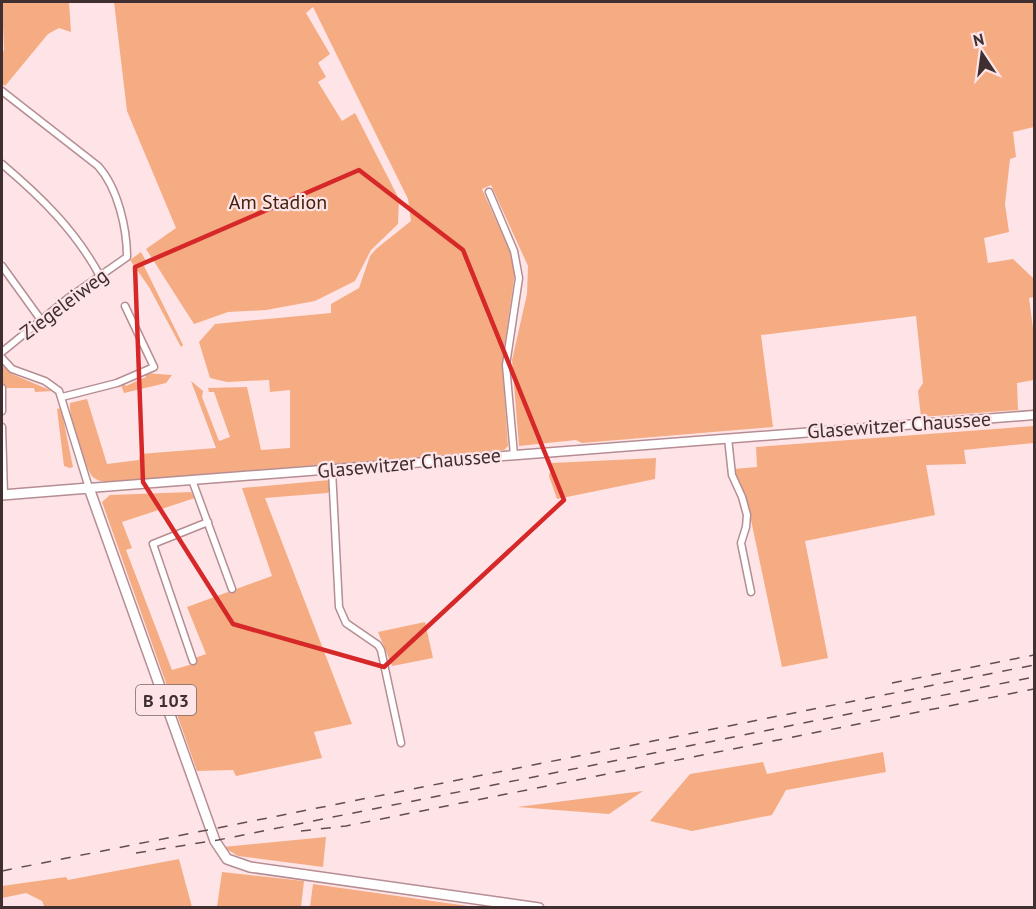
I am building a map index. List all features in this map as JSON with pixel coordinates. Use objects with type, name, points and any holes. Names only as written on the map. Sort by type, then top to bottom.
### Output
[{"type":"main road","name":"Glasewitzer Chaussee","points":[[89,488],[1035,416]]},
{"type":"main road","points":[[3,495],[89,488]]},
{"type":"main road","name":"B 103","points":[[89,488],[213,837],[222,855],[233,862],[250,867],[539,908]]},
{"type":"street","name":"Ziegeleiweg","points":[[2,91],[102,171],[126,225],[127,257],[40,320],[2,352]]},
{"type":"street","points":[[2,164],[52,209],[72,232],[100,276]]},
{"type":"street","points":[[489,192],[519,264],[506,365],[514,454]]},
{"type":"street","points":[[2,266],[40,320]]},
{"type":"street","points":[[62,397],[117,383],[153,367],[125,306]]},
{"type":"street","points":[[2,358],[12,369],[56,387],[62,397],[89,488]]},
{"type":"street","points":[[2,388],[2,411]]},
{"type":"street","points":[[2,427],[3,495]]},
{"type":"street","points":[[728,438],[732,475],[747,515],[741,543],[751,592]]},
{"type":"street","points":[[332,470],[339,607],[346,623],[378,645],[381,650],[401,743]]},
{"type":"street","points":[[192,480],[232,589]]},
{"type":"street","points":[[193,661],[153,544],[208,522]]},
{"type":"highlighted area","points":[[359,170],[463,250],[564,500],[384,667],[233,624],[143,482],[135,267]]},
{"type":"green space","points":[[2,2],[69,2],[71,32],[59,28],[48,34],[5,86],[2,83],[4,49]]},
{"type":"green space","name":"Am Stadion","points":[[114,2],[1034,2],[1034,127],[1013,132],[1016,157],[1010,159],[1005,204],[1009,232],[984,238],[988,263],[1013,259],[1034,279],[1034,297],[1029,298],[1034,336],[1034,380],[1017,383],[1018,410],[921,417],[918,391],[923,383],[916,316],[761,335],[773,427],[519,446],[512,360],[527,294],[528,266],[491,185],[482,189],[516,265],[502,363],[508,446],[504,450],[107,482],[98,480],[90,472],[82,453],[74,429],[70,403],[87,399],[107,464],[139,460],[140,454],[216,448],[191,381],[203,391],[202,397],[219,441],[230,437],[214,392],[209,392],[208,388],[247,387],[261,450],[290,448],[290,390],[270,392],[269,380],[227,382],[210,378],[199,342],[215,324],[331,313],[331,304],[359,288],[370,256],[376,249],[411,221],[408,199],[313,7],[306,13],[330,54],[318,63],[326,77],[318,82],[342,121],[355,113],[399,199],[398,224],[371,250],[355,281],[315,301],[266,310],[228,312],[194,324],[146,249],[176,228],[127,111]]},
{"type":"green space","points":[[141,252],[146,261],[143,264],[183,345],[181,347],[149,287],[130,260]]},
{"type":"green space","points":[[2,365],[12,374],[52,391],[35,392],[34,388],[6,388],[2,384]]},
{"type":"green space","points":[[145,373],[172,375],[166,383],[124,393],[121,385],[124,383],[126,386],[146,377]]},
{"type":"green space","points":[[61,408],[73,467],[70,468],[64,466],[57,409]]},
{"type":"green space","points":[[1034,426],[1034,443],[964,450],[966,464],[926,465],[935,515],[805,541],[828,658],[782,667],[747,501],[734,469],[757,467],[756,447]]},
{"type":"green space","points":[[656,458],[655,479],[557,499],[549,476],[552,463]]},
{"type":"green space","points":[[330,480],[330,491],[327,493],[265,498],[352,724],[314,732],[322,758],[236,776],[233,770],[197,771],[102,502],[110,495],[191,492],[195,498],[122,522],[132,548],[126,550],[172,670],[196,663],[195,658],[206,654],[187,607],[272,576],[242,488]]},
{"type":"green space","points":[[425,622],[433,658],[392,666],[378,632]]},
{"type":"green space","points":[[883,752],[886,772],[786,790],[772,815],[692,831],[650,821],[690,774],[763,762],[767,774]]},
{"type":"green space","points":[[643,791],[609,814],[517,807]]},
{"type":"green space","points":[[326,837],[323,867],[238,856],[223,847]]},
{"type":"green space","points":[[179,859],[192,907],[45,908],[42,901],[26,893],[2,898],[2,886],[66,877],[68,880]]},
{"type":"green space","points":[[222,872],[304,881],[301,907],[217,907]]},
{"type":"green space","points":[[313,884],[475,907],[310,907]]},
{"type":"railway","points":[[892,683],[1034,655]]},
{"type":"railway","points":[[2,871],[1034,665]]},
{"type":"railway","points":[[136,853],[218,840],[1034,677]]},
{"type":"railway","points":[[301,831],[346,826],[1034,689]]}]
